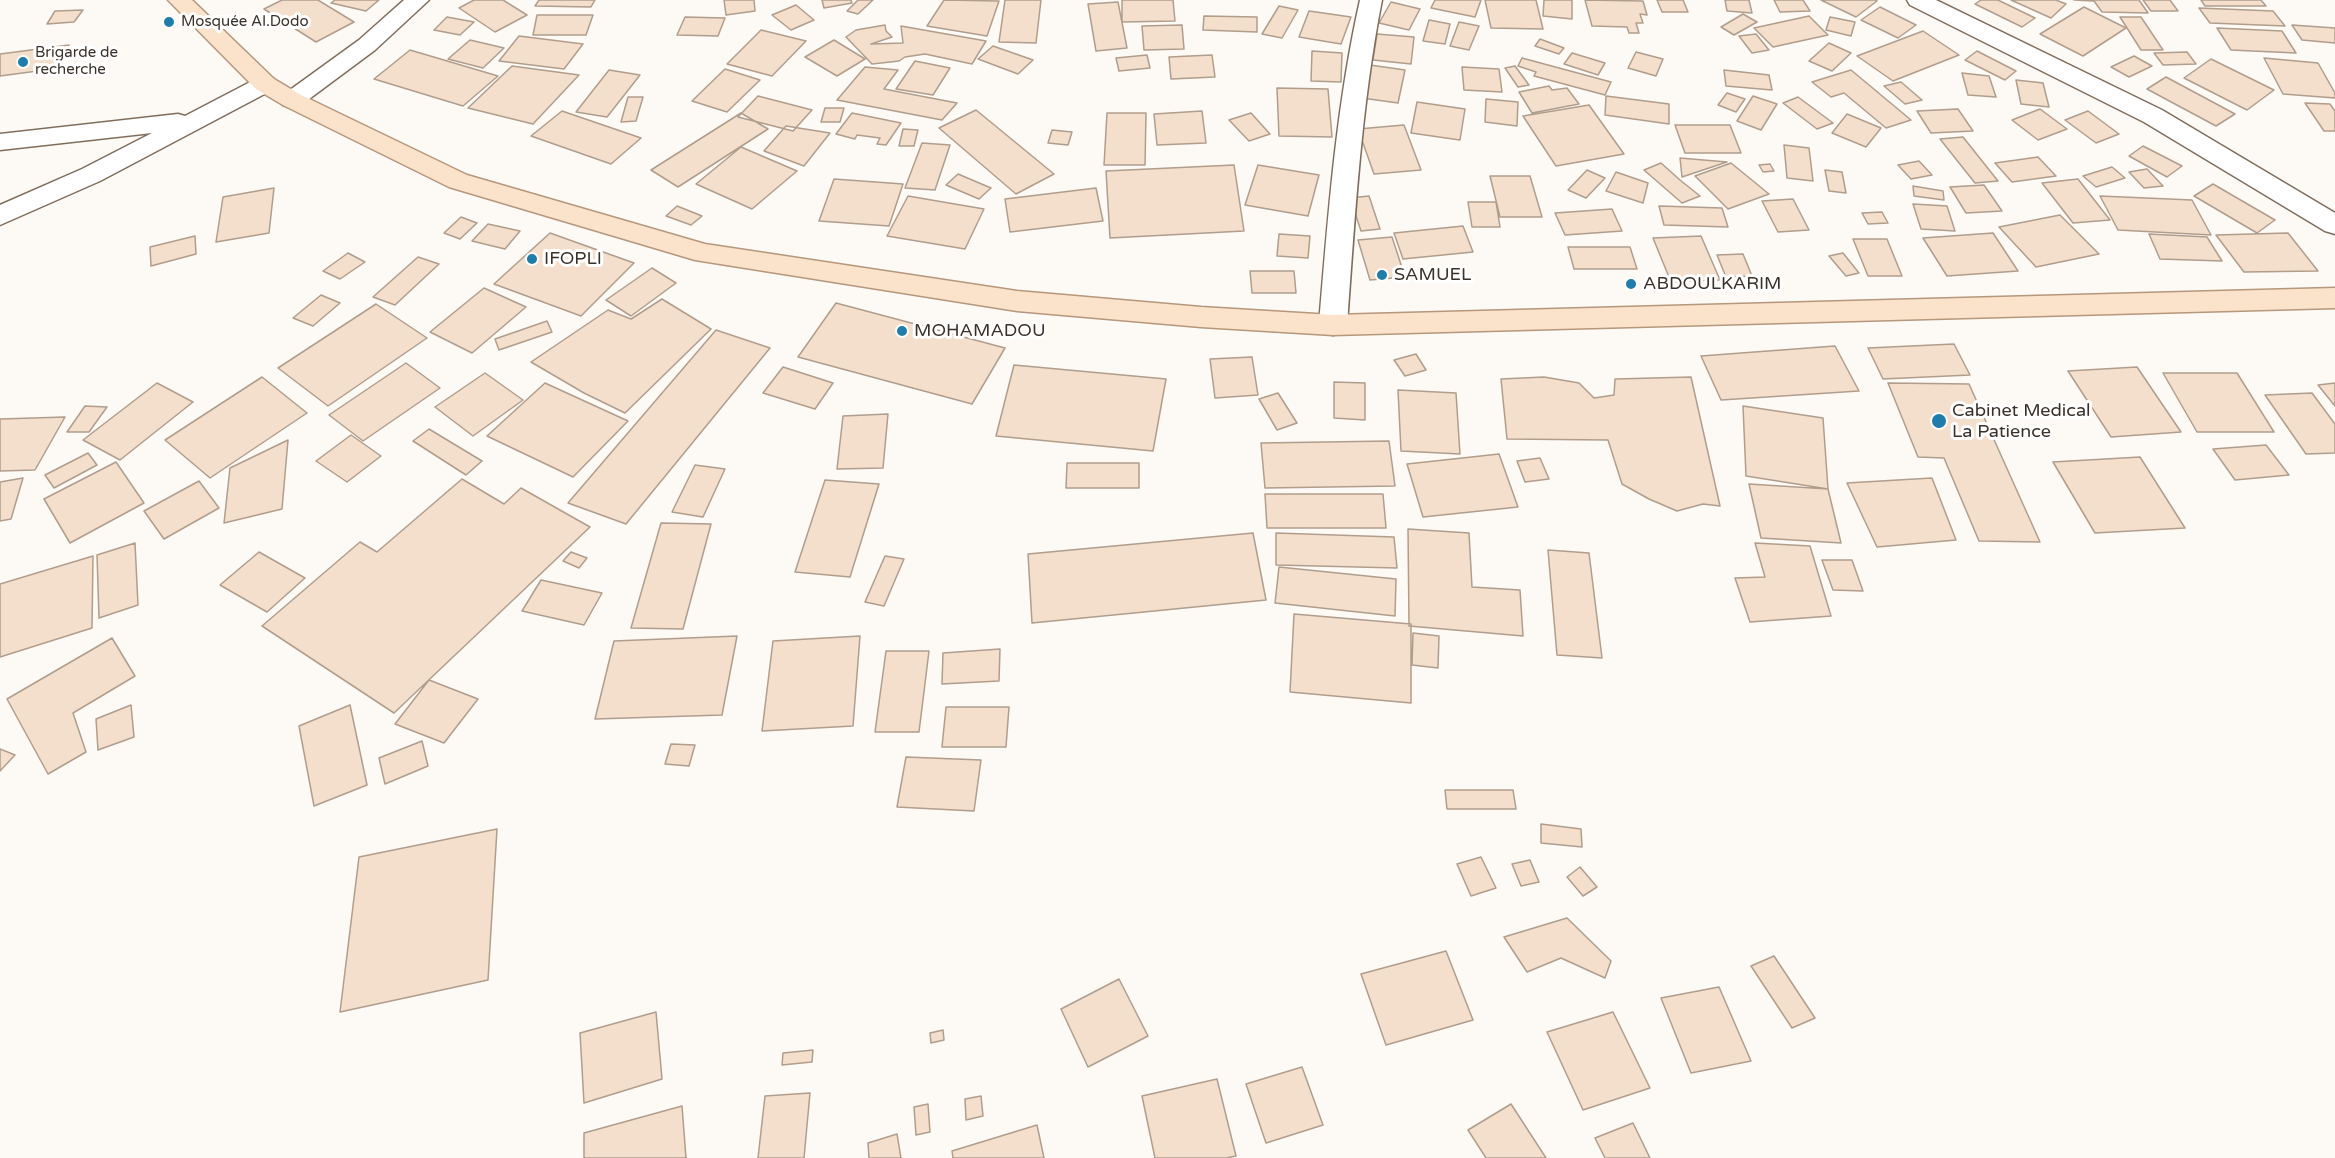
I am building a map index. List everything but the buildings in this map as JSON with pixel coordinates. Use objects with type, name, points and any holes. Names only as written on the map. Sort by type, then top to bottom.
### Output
[{"type":"main road","points":[[179,0],[265,84],[292,100],[458,180],[705,253],[1017,301],[1332,326],[2335,298]]},
{"type":"street","points":[[292,100],[367,45],[418,0]]},
{"type":"street","points":[[1332,326],[1345,170],[1360,53],[1371,0]]},
{"type":"street","points":[[1918,0],[2153,116],[2335,225]]},
{"type":"street","points":[[0,216],[91,176],[265,84]]},
{"type":"street","points":[[0,142],[194,120]]},
{"type":"place","name":"Mosquée Al.Dodo","points":[[169,22]]},
{"type":"place","name":"Brigarde de recherche","points":[[23,62]]},
{"type":"place","name":"IFOPLI","points":[[532,259]]},
{"type":"place","name":"SAMUEL","points":[[1382,275]]},
{"type":"place","name":"ABDOULKARIM","points":[[1631,284]]},
{"type":"place","name":"MOHAMADOU","points":[[902,331]]},
{"type":"place","name":"Cabinet Medical La Patience","points":[[1939,421]]}]
